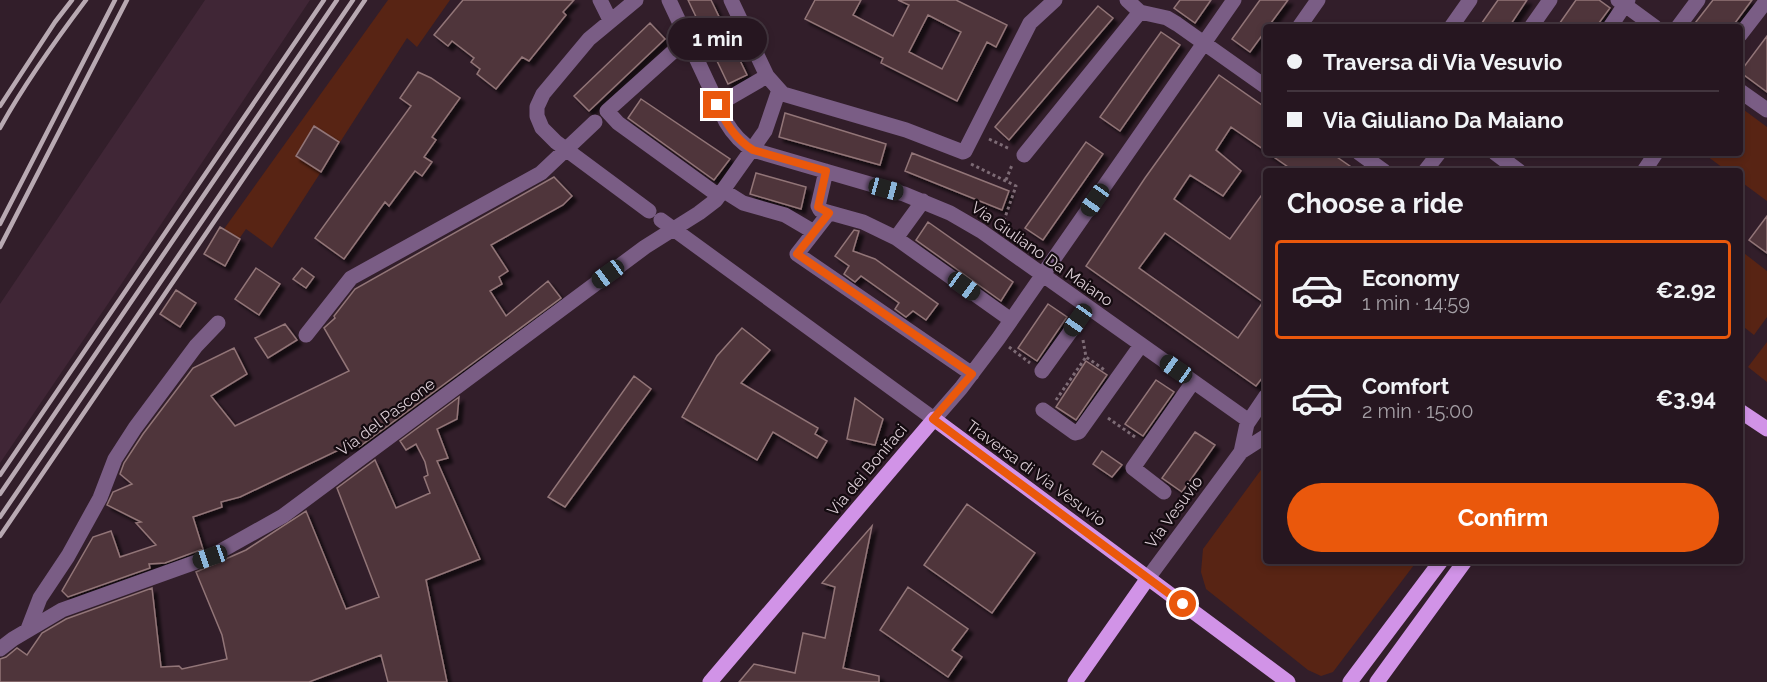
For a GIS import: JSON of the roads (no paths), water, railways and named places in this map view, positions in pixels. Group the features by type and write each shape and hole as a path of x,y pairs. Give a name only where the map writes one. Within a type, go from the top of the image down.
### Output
{"main road":[{"path":"1743,412 1767,429"},
{"name":"Traversa di Via Vesuvio","path":"933,419 1288,682"},
{"name":"Via dei Bonifaci","path":"710,682 933,419"},
{"path":"1350,682 1439,564"},
{"path":"1377,682 1463,564"},
{"name":"Via Vesuvio","path":"1075,682 1148,578"}],"street":[{"path":"600,0 610,20"},
{"path":"636,0 589,39 547,88 537,107 538,123 564,149 661,220"},
{"name":"Via Giuliano Da Maiano","path":"669,0 717,105 732,132 753,150 923,201 950,213 993,240 1249,421"},
{"path":"731,0 767,76 788,97 906,130 964,152 1030,23 1054,0"},
{"path":"1127,0 1140,12 1167,18 1263,81"},
{"name":"Via dei Bonifaci","path":"933,419 972,374 998,339 1234,0"},
{"path":"1301,24 1318,0"},
{"path":"1453,24 1470,0"},
{"path":"1533,24 1550,0"},
{"path":"1680,24 1698,0"},
{"path":"1743,31 1767,0"},
{"path":"1612,24 1624,2 1651,24"},
{"path":"1024,155 1140,12"},
{"path":"686,40 607,111 618,123 722,194 752,207 785,216 814,232"},
{"path":"717,105 767,76"},
{"name":"Via del Pascone","path":"0,649 28,629 62,610 210,557 282,516 645,247 661,220 708,207 722,194 766,129 779,90"},
{"path":"1743,93 1767,110"},
{"path":"306,335 351,279 541,173 595,122"},
{"path":"1364,156 1380,168"},
{"path":"1427,168 1437,156"},
{"path":"1499,156 1516,168"},
{"path":"826,171 818,207 829,213 863,222 896,238 1011,320"},
{"path":"896,238 923,201"},
{"path":"829,213 797,254 972,374"},
{"name":"Traversa di Via Vesuvio","path":"661,220 933,419"},
{"path":"1042,371 1088,307"},
{"path":"28,629 40,598 68,556 100,498 116,459 135,428 196,346 218,323"},
{"path":"1045,411 1078,433 1141,345"},
{"path":"1164,492 1133,469 1193,382"},
{"name":"Via Vesuvio","path":"1148,578 1240,452 1249,421 1263,400"},
{"name":"Via Vesuvio","path":"1240,452 1263,438"}],"railway":[{"path":"0,106 72,0"},
{"path":"0,128 41,62 86,0"},
{"path":"0,224 115,0"},
{"path":"0,247 127,0"},
{"path":"0,475 324,0"},
{"path":"0,494 337,0"},
{"path":"0,517 353,0"},
{"path":"0,536 365,0"}]}
